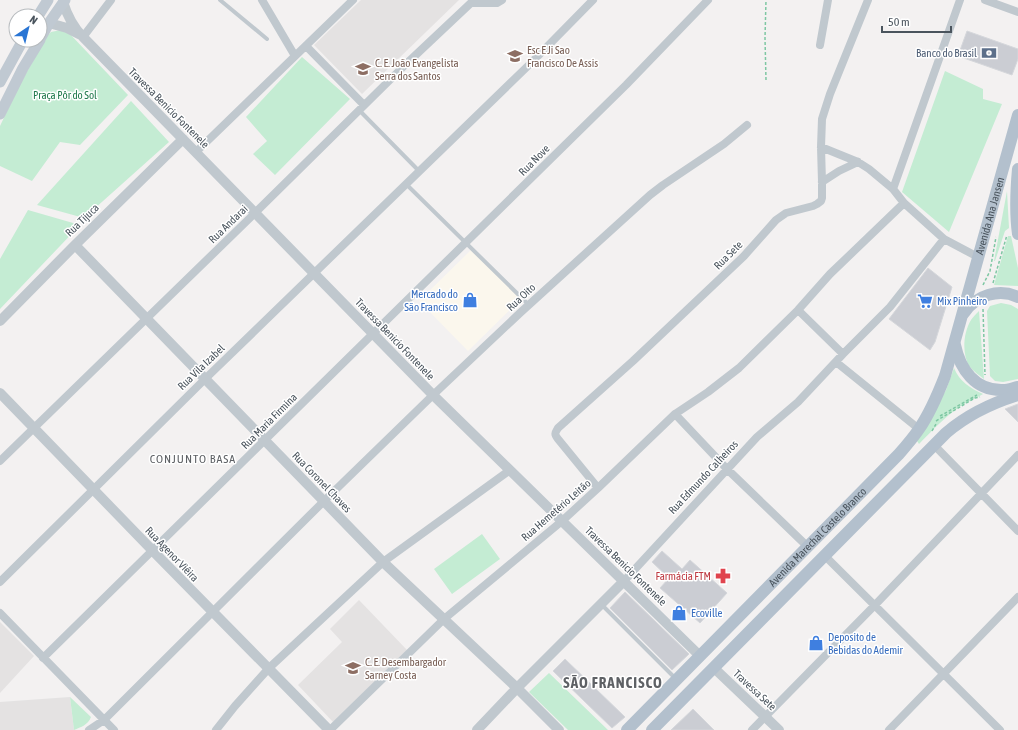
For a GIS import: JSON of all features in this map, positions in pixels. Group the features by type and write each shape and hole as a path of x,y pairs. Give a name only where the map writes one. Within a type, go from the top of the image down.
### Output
{"main road":[{"path":"49,24 64,1"},
{"path":"0,82 19,48"},
{"path":"0,114 23,68 35,48"},
{"name":"Avenida Ana Jansen","path":"963,316 1018,115"},
{"name":"Avenida Ana Jansen","path":"1018,169 1016,194 1018,234"},
{"path":"963,316 966,310 975,302 990,294 1005,293 1018,297"},
{"name":"Avenida Marechal Castelo Branco","path":"627,730 899,454 919,429 938,395 963,316"},
{"path":"955,344 962,366 969,376 978,383 993,390 1018,387"},
{"name":"Avenida Marechal Castelo Branco","path":"652,730 951,429 968,417 990,405 1018,395"}],"street":[{"path":"81,35 111,0"},
{"path":"262,0 295,56"},
{"path":"196,152 353,0"},
{"path":"472,1 497,3 502,0"},
{"name":"Rua Vila Izabel","path":"0,582 205,379 532,62 593,0"},
{"name":"Rua Nove","path":"374,334 626,85 708,0"},
{"path":"820,45 828,0"},
{"name":"Rua Sete","path":"598,488 555,435 555,432 744,256 776,220 786,213 813,206 821,201 822,119 830,94 868,0"},
{"path":"893,189 960,0"},
{"path":"985,0 1018,12"},
{"name":"Travessa Benicio Fontenele","path":"64,1 67,14 81,35 433,396 700,656"},
{"name":"Rua Andarai","path":"0,462 472,1"},
{"name":"Travessa Benicio Fontenele","path":"49,24 67,28 81,35"},
{"path":"306,46 362,108"},
{"name":"Rua Oito","path":"89,730 104,720 324,502 529,305 650,195 724,144 747,125"},
{"name":"Rua Tijuca","path":"0,320 74,244 183,139"},
{"path":"821,147 858,162 869,169 893,189 904,203 944,239 978,257"},
{"path":"822,182 839,171 858,162"},
{"name":"Rua Hemetério Leitão","path":"329,730 444,619 562,521 675,414 708,392 739,368 798,310 830,274 904,203"},
{"name":"Rua Edmundo Calheiros","path":"477,730 624,581 757,437 798,402 890,307 944,239"},
{"name":"Rua Coronel Chaves","path":"74,244 383,562 517,688 559,730"},
{"path":"798,310 843,354"},
{"name":"Rua Maria Firmina","path":"44,658 374,334"},
{"path":"836,362 919,429"},
{"name":"Rua Agenor Viêira","path":"0,393 329,730"},
{"path":"675,414 727,469 808,547"},
{"path":"934,445 1018,531"},
{"path":"752,730 875,605 1018,455"},
{"path":"216,730 269,668 383,562 510,470"},
{"path":"825,556 1000,730"},
{"path":"889,730 1018,597"},
{"path":"0,613 114,730"},
{"name":"Travessa Sete","path":"714,668 779,730"}],"lane":[{"path":"220,0 267,39"},
{"path":"362,108 419,171"},
{"path":"406,184 529,305"},
{"path":"601,604 676,680"}],"path":[{"path":"766,0 766,80"},
{"path":"993,285 994,276 1009,230 1018,230"},
{"path":"926,418 933,423 975,398 981,397"}],"shaded area":[{"name":"C. E. João Evangelista Serra dos Santos","path":"361,0 459,0 362,94 314,45"},
{"name":"Mercado do São Francisco","path":"472,249 521,299 468,351 419,301"},
{"name":"C. E. Desembargador Sarney Costa","path":"359,600 407,650 333,722 298,685 342,642 330,629"},
{"path":"0,622 34,656 0,693"},
{"path":"70,697 74,730 0,730 0,702"}],"green space":[{"name":"Praça Pôr do Sol","path":"61,30 68,32 128,95 80,145 60,142 32,181 0,166 0,126 20,84 40,48 48,48 48,35 51,32"},
{"path":"302,57 350,99 275,175 253,154 267,141 246,117"},
{"path":"945,71 983,89 983,99 1002,104 949,232 902,192"},
{"path":"131,101 169,142 84,218 37,205"},
{"path":"1007,191 1009,228 1005,231 994,261"},
{"path":"28,210 80,225 0,309 0,259"},
{"path":"1008,236 1011,236 1018,268 1018,286 994,285"},
{"path":"1001,303 1011,305 1018,309 1018,379 1003,382 995,381 990,376 987,311 990,306"},
{"path":"979,311 984,379 969,366 964,350 968,325"},
{"path":"954,368 959,377 966,384 983,394 953,412 919,444 917,441 946,390"},
{"path":"482,534 500,559 452,594 434,569"},
{"path":"549,673 608,730 568,730 529,692"},
{"path":"70,697 91,717 86,724 74,730"}],"building":[{"name":"Banco do Brasil","path":"967,31 1018,49 1018,59 1012,75 958,56"},
{"name":"Mix Pinheiro","path":"928,268 952,287 935,342 930,350 889,319"},
{"path":"1018,404 1018,422 1005,409"},
{"path":"662,551 682,569 690,560 727,593 700,623 660,588 669,578 652,562"},
{"path":"625,592 689,654 672,670 610,608"},
{"path":"565,659 625,717 612,728 553,671"},
{"path":"693,709 714,730 671,730"}],"place":[{"name":"Banco do Brasil","path":"989,53"},
{"name":"Esc E Ji Sao Francisco De Assis","path":"515,56"},
{"name":"C. E. João Evangelista Serra dos Santos","path":"363,69"},
{"name":"Mercado do São Francisco","path":"470,300"},
{"name":"Mix Pinheiro","path":"925,301"},
{"name":"Farmácia FTM","path":"723,576"},
{"name":"Ecoville","path":"679,613"},
{"name":"Deposito de Bebidas do Ademir","path":"816,643"},
{"name":"C. E. Desembargador Sarney Costa","path":"353,668"}],"district":[{"name":"CONJUNTO BASA","path":"193,459"},
{"name":"SÃO FRANCISCO","path":"613,683"}]}
